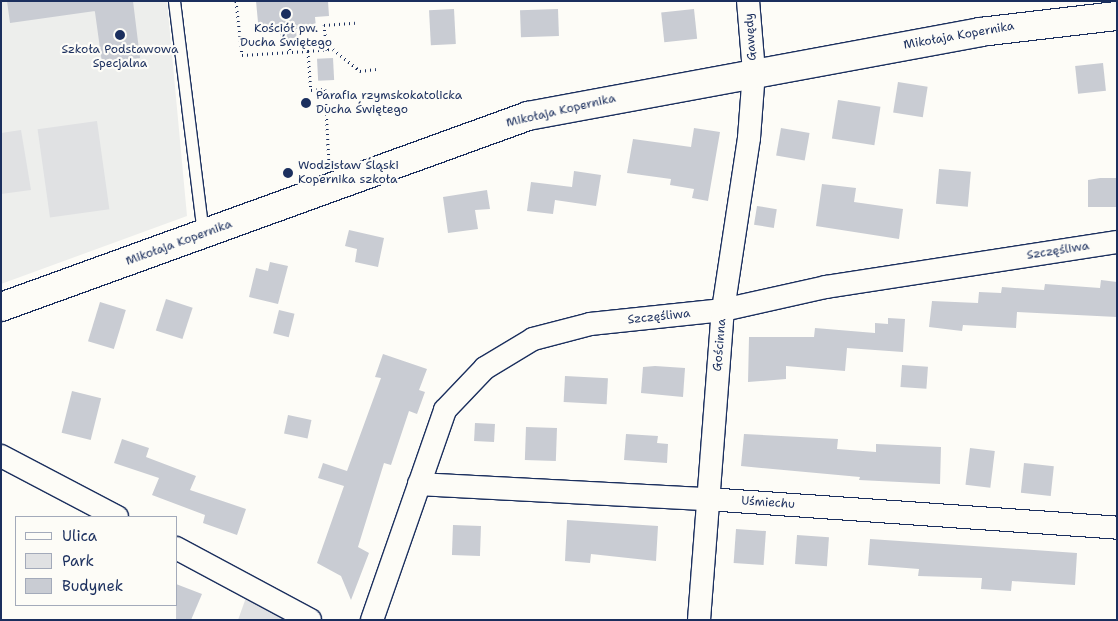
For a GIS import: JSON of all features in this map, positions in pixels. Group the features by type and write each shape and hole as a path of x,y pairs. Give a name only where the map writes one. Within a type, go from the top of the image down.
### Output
{"street":[{"name":"Gawędy","path":"748,1 754,72"},
{"name":"Mikołaja Kopernika","path":"1,306 528,116 754,72 980,32 1117,16"},
{"name":"Gościnna","path":"699,620 723,310 749,138 754,72"},
{"name":"Szczęśliwa","path":"372,620 445,410 485,368 533,339 590,324 723,310 826,287 1117,242"},
{"path":"1,456 115,516"},
{"name":"Uśmiechu","path":"419,484 707,499 1117,528"},
{"path":"178,549 310,620"}],"lane":[{"path":"174,1 203,234"}],"path":[{"path":"236,1 242,55 333,49 360,71 376,69"},
{"path":"327,50 324,25 355,23"},
{"path":"289,44 290,52"},
{"path":"308,51 311,90 324,89 330,168"}],"shaded area":[{"path":"1,1 167,1 187,216 1,284"}],"green space":[{"path":"97,121 109,209 50,217 38,129"},
{"path":"21,130 31,190 1,194 1,133"},
{"path":"248,592 290,620 238,620"}],"building":[{"path":"7,1 133,1 140,58 102,63 95,11 10,23"},
{"name":"Kościół pw. Ducha Świętego","path":"256,1 328,1 329,16 315,17 316,27 296,29 297,43 281,45 280,31 259,33"},
{"path":"454,9 456,44 431,45 429,10"},
{"path":"558,9 559,36 521,37 520,10"},
{"path":"694,9 697,39 664,42 661,12"},
{"path":"333,58 334,80 318,81 317,59"},
{"path":"1103,63 1106,91 1078,94 1075,66"},
{"path":"898,82 928,87 923,117 893,113"},
{"path":"838,100 880,107 874,145 832,139"},
{"path":"694,128 720,132 708,201 692,198 694,189 670,185 671,179 627,173 633,139 691,147"},
{"path":"781,128 810,133 805,161 776,156"},
{"path":"939,169 971,172 968,207 936,204"},
{"path":"574,171 601,175 596,206 555,200 553,214 527,211 531,182 572,187"},
{"path":"1117,178 1117,207 1088,207 1088,180"},
{"path":"822,184 856,188 854,202 903,209 899,239 816,226"},
{"path":"487,190 490,209 475,210 478,229 448,233 443,197"},
{"path":"757,206 777,209 774,228 754,225"},
{"path":"349,230 384,238 378,267 355,262 357,249 345,246"},
{"path":"270,262 288,266 278,304 249,297 256,268 268,271"},
{"path":"1101,280 1117,282 1117,317 1017,312 1016,328 963,325 962,331 929,327 932,301 978,303 979,292 1001,293 1002,287 1044,290 1045,284 1100,288"},
{"path":"166,299 193,308 182,339 156,330"},
{"path":"100,302 126,310 114,349 88,341"},
{"path":"279,310 295,314 289,337 273,333"},
{"path":"888,318 905,319 903,352 847,348 845,371 786,366 786,379 748,382 749,337 814,337 815,328 875,333 875,323 888,324"},
{"path":"383,354 427,369 419,390 425,392 417,414 409,411 391,465 384,463 358,547 369,553 351,600 341,576 317,563 344,486 318,478 323,463 347,471 381,378 375,377"},
{"path":"902,365 928,367 926,389 900,387"},
{"path":"643,367 685,368 683,397 641,393"},
{"path":"565,376 608,378 607,404 564,402"},
{"path":"72,391 101,398 91,440 62,433"},
{"path":"288,415 311,420 308,439 284,434"},
{"path":"475,423 495,424 494,442 474,441"},
{"path":"526,427 557,428 556,461 525,460"},
{"path":"626,434 658,436 657,443 668,444 667,463 624,460"},
{"path":"744,434 838,439 837,449 876,452 876,444 941,447 940,484 859,480 860,477 741,466"},
{"path":"122,439 149,448 146,457 196,476 190,490 246,509 237,535 203,523 205,515 152,495 159,478 114,463"},
{"path":"970,448 995,451 990,488 965,485"},
{"path":"1024,463 1054,466 1051,496 1021,493"},
{"path":"567,520 658,526 656,561 591,554 590,563 565,561"},
{"path":"453,525 481,526 480,556 452,555"},
{"path":"736,529 766,531 764,565 734,563"},
{"path":"797,535 829,537 827,566 795,564"},
{"path":"870,539 1077,553 1075,585 1012,581 1011,591 981,589 982,578 918,576 919,569 868,565"},
{"path":"178,585 202,594 191,620 176,620"}],"place":[{"name":"Kościół pw. Ducha Świętego","path":"286,14"},
{"name":"Szkoła Podstawowa Specjalna","path":"120,35"},
{"name":"Parafia rzymskokatolicka Ducha Świętego","path":"306,103"},
{"name":"Wodzisław Śląski Kopernika szkoła","path":"288,173"}]}
